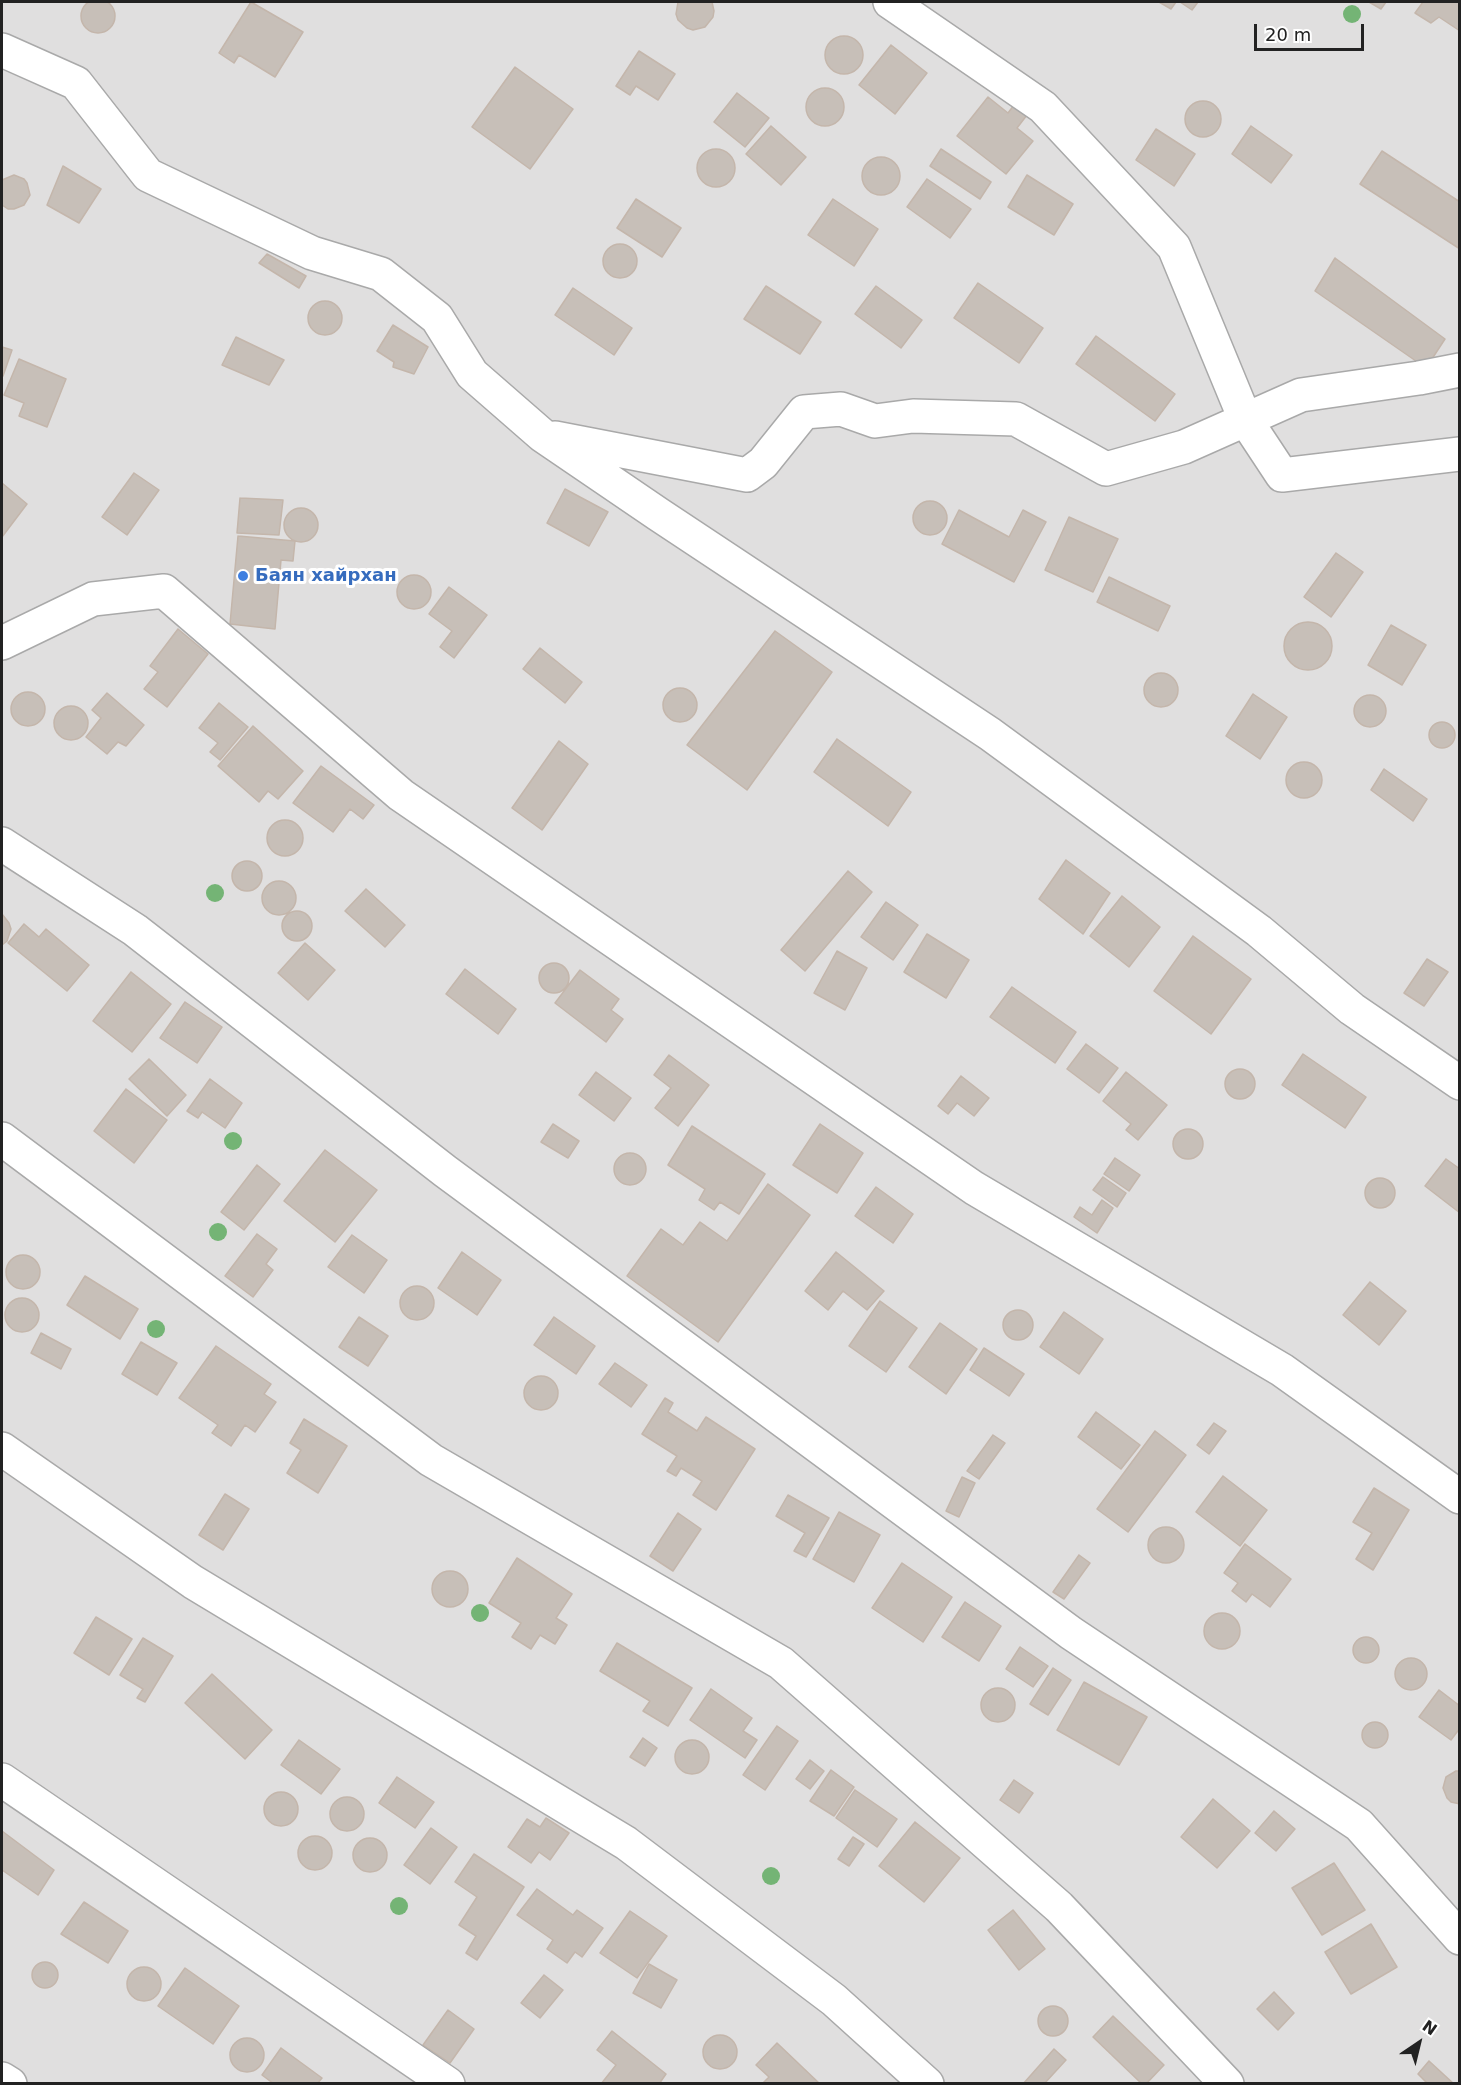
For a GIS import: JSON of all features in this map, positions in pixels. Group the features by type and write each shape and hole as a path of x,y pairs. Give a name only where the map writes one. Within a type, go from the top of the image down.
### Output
{"street":[{"path":"890,2 1043,107 1174,247 1245,419 1282,475 1460,454"},
{"path":"2,50 76,83 148,175 312,253 381,274 437,318 472,374 542,435 990,734 1259,931 1352,1010 1460,1083"},
{"path":"542,435 747,475 763,463 804,412 841,409 875,421 914,416 1016,419 1106,469 1184,447 1301,394 1460,370"},
{"path":"2,642 93,599 164,591 401,795 974,1188 1282,1370 1460,1497"},
{"path":"2,844 135,930 445,1171 1071,1633 1359,1825 1460,1938"},
{"path":"2,1139 430,1460 781,1663 1059,1907 1227,2084"},
{"path":"2,1449 193,1582 626,1843 834,2000 927,2084"},
{"path":"2,1780 448,2084"},
{"path":"2,2079 10,2084"}],"shaded area":[{"path":"2,2 1459,2 1459,2083 2,2083"}],"building":[{"path":"98,-1 110,4 115,16 110,28 98,33 86,28 81,16 86,4"},
{"path":"251,2 303,32 275,77 239,55 234,63 219,53"},
{"path":"678,2 712,2 713,17 705,27 693,30 687,28 678,20 676,14"},
{"path":"1159,2 1176,2 1171,9"},
{"path":"1180,2 1198,2 1192,10"},
{"path":"1369,2 1386,2 1381,9"},
{"path":"1423,2 1460,2 1460,31 1439,17 1431,23 1415,13"},
{"path":"844,36 858,41 863,55 858,69 844,74 830,69 825,55 830,41"},
{"path":"891,45 927,73 895,114 859,85"},
{"path":"639,51 675,74 658,100 636,86 630,95 616,86"},
{"path":"515,67 573,109 530,169 472,127"},
{"path":"825,88 839,93 844,107 839,121 825,126 811,121 806,107 811,93"},
{"path":"737,93 769,118 745,147 714,122"},
{"path":"988,97 1008,113 1014,105 1027,115 1017,128 1033,141 1006,174 957,136"},
{"path":"1203,101 1216,106 1221,119 1216,132 1203,137 1190,132 1185,119 1190,106"},
{"path":"771,126 806,157 781,185 746,154"},
{"path":"1251,126 1292,155 1271,183 1232,154"},
{"path":"1156,129 1195,154 1174,186 1136,160"},
{"path":"716,149 730,154 735,168 730,182 716,187 702,182 697,168 702,154"},
{"path":"941,149 991,182 980,199 930,166"},
{"path":"1382,151 1460,202 1460,249 1360,184"},
{"path":"881,157 895,162 900,176 895,190 881,195 867,190 862,176 867,162"},
{"path":"63,166 101,189 79,223 47,205"},
{"path":"14,175 24,179 30,195 24,205 8,209 2,205 2,180"},
{"path":"1027,175 1073,204 1054,235 1008,207"},
{"path":"927,179 971,209 950,238 907,207"},
{"path":"636,199 681,228 662,257 617,228"},
{"path":"833,199 878,229 854,266 808,235"},
{"path":"620,244 632,249 637,261 632,273 620,278 608,273 603,261 608,249"},
{"path":"267,254 306,276 299,288 259,263"},
{"path":"1335,258 1445,339 1426,368 1315,291"},
{"path":"978,283 1043,328 1019,363 954,318"},
{"path":"766,286 821,322 800,354 744,319"},
{"path":"876,286 922,320 901,348 855,314"},
{"path":"573,288 632,328 614,355 555,315"},
{"path":"325,301 337,306 342,318 337,330 325,335 313,330 308,318 313,306"},
{"path":"393,325 428,347 414,374 393,367 394,362 377,351"},
{"path":"1096,336 1175,394 1155,421 1076,364"},
{"path":"236,337 284,360 269,385 222,365"},
{"path":"2,347 12,350 3,376 2,375"},
{"path":"19,359 66,379 47,427 19,416 24,403 4,395"},
{"path":"134,473 159,490 127,535 102,517"},
{"path":"2,483 27,504 2,537"},
{"path":"565,489 608,512 589,546 547,523"},
{"path":"240,498 283,500 279,535 237,533"},
{"path":"930,501 942,506 947,518 942,530 930,535 918,530 913,518 918,506"},
{"path":"301,508 313,513 318,525 313,537 301,542 289,537 284,525 289,513"},
{"path":"959,510 1009,537 1023,510 1046,522 1014,582 942,544"},
{"path":"1069,517 1118,539 1093,592 1045,570"},
{"path":"238,536 295,541 293,561 281,560 275,629 230,624"},
{"path":"1336,553 1363,572 1331,617 1304,597"},
{"path":"414,575 426,580 431,592 426,604 414,609 402,604 397,592 402,580"},
{"path":"1109,577 1170,606 1158,631 1097,602"},
{"path":"449,587 487,615 454,658 440,647 452,631 429,614"},
{"path":"1308,622 1325,629 1332,646 1325,663 1308,670 1291,663 1284,646 1291,629"},
{"path":"1391,625 1426,645 1402,685 1368,665"},
{"path":"178,629 208,654 167,707 144,689 158,672 150,666"},
{"path":"775,631 832,672 747,790 687,745"},
{"path":"540,648 582,682 565,703 523,669"},
{"path":"1161,673 1173,678 1178,690 1173,702 1161,707 1149,702 1144,690 1149,678"},
{"path":"680,688 692,693 697,705 692,717 680,722 668,717 663,705 668,693"},
{"path":"28,692 40,697 45,709 40,721 28,726 16,721 11,709 16,697"},
{"path":"107,693 144,725 126,746 118,742 107,754 86,737 101,718 92,710"},
{"path":"1253,694 1287,717 1260,759 1226,736"},
{"path":"1370,695 1381,700 1386,711 1381,722 1370,727 1359,722 1354,711 1359,700"},
{"path":"219,703 248,727 220,760 210,752 218,743 199,728"},
{"path":"71,706 83,711 88,723 83,735 71,740 59,735 54,723 59,711"},
{"path":"1442,722 1451,726 1455,735 1451,744 1442,748 1433,744 1429,735 1433,726"},
{"path":"253,726 303,771 278,799 268,791 259,802 218,766"},
{"path":"837,739 911,792 888,826 814,772"},
{"path":"559,741 588,764 542,830 512,808"},
{"path":"1304,762 1317,767 1322,780 1317,793 1304,798 1291,793 1286,780 1291,767"},
{"path":"321,766 374,805 363,819 350,809 333,832 293,803"},
{"path":"1384,769 1427,799 1413,821 1371,790"},
{"path":"285,820 298,825 303,838 298,851 285,856 272,851 267,838 272,825"},
{"path":"1066,860 1110,893 1083,934 1039,899"},
{"path":"247,861 258,865 262,876 258,887 247,891 236,887 232,876 236,865"},
{"path":"848,871 872,892 805,971 781,950"},
{"path":"279,881 291,886 296,898 291,910 279,915 267,910 262,898 267,886"},
{"path":"366,889 405,925 385,947 345,911"},
{"path":"1122,896 1160,927 1129,967 1090,936"},
{"path":"886,902 918,925 893,960 861,937"},
{"path":"297,911 303,912 311,920 311,932 303,940 297,941 291,940 283,932 282,926 283,920 291,912"},
{"path":"2,914 11,929 7,941 2,945"},
{"path":"24,924 39,937 46,929 89,965 67,991 8,943"},
{"path":"927,934 969,960 946,998 904,972"},
{"path":"1193,936 1251,979 1211,1034 1154,991"},
{"path":"305,943 335,970 308,1000 278,973"},
{"path":"837,951 867,968 845,1010 814,993"},
{"path":"1427,959 1448,972 1424,1006 1404,993"},
{"path":"554,963 564,968 569,978 564,988 554,993 544,988 539,978 544,968"},
{"path":"465,969 516,1009 498,1034 446,994"},
{"path":"580,970 619,999 611,1010 623,1019 606,1042 555,1003"},
{"path":"131,972 171,1004 132,1052 93,1021"},
{"path":"1012,987 1076,1032 1055,1063 990,1017"},
{"path":"185,1002 222,1027 197,1063 160,1038"},
{"path":"1086,1044 1118,1068 1099,1093 1067,1069"},
{"path":"1303,1054 1366,1097 1345,1128 1282,1085"},
{"path":"669,1055 709,1085 678,1126 655,1108 671,1088 654,1075"},
{"path":"149,1059 186,1095 167,1116 129,1079"},
{"path":"1240,1069 1251,1073 1255,1084 1251,1095 1240,1099 1229,1095 1225,1084 1229,1073"},
{"path":"596,1072 631,1098 614,1121 579,1095"},
{"path":"1126,1072 1167,1105 1138,1140 1126,1130 1131,1124 1103,1101"},
{"path":"961,1076 989,1098 974,1116 957,1103 948,1114 938,1106"},
{"path":"210,1079 242,1103 225,1128 202,1112 198,1118 187,1111"},
{"path":"126,1089 167,1120 134,1163 94,1131"},
{"path":"553,1124 579,1141 568,1158 541,1142"},
{"path":"820,1124 863,1153 837,1193 793,1165"},
{"path":"692,1126 765,1174 739,1214 720,1202 714,1210 699,1200 705,1189 668,1165"},
{"path":"1188,1129 1199,1133 1203,1144 1199,1155 1188,1159 1177,1155 1173,1144 1177,1133"},
{"path":"325,1150 377,1190 335,1242 284,1201"},
{"path":"630,1153 642,1157 646,1169 642,1181 630,1185 618,1181 614,1169 618,1157"},
{"path":"1115,1158 1140,1175 1129,1191 1104,1174"},
{"path":"1446,1159 1460,1169 1460,1213 1425,1186"},
{"path":"257,1165 280,1184 244,1230 221,1212"},
{"path":"1103,1177 1126,1193 1117,1207 1093,1190"},
{"path":"1380,1178 1391,1182 1395,1193 1391,1204 1380,1208 1369,1204 1365,1193 1369,1182"},
{"path":"768,1184 810,1215 718,1342 627,1276 661,1229 683,1245 700,1222 727,1241"},
{"path":"876,1187 913,1214 893,1243 855,1216"},
{"path":"1102,1200 1113,1208 1097,1233 1074,1217 1080,1207 1092,1215"},
{"path":"257,1234 277,1249 266,1264 273,1270 253,1297 225,1276"},
{"path":"352,1235 387,1260 364,1293 328,1267"},
{"path":"462,1252 501,1280 477,1315 438,1288"},
{"path":"836,1252 884,1291 867,1310 843,1291 828,1310 805,1291"},
{"path":"23,1255 35,1260 40,1272 35,1284 23,1289 11,1284 6,1272 11,1260"},
{"path":"85,1276 138,1309 120,1339 67,1305"},
{"path":"1370,1282 1406,1311 1379,1345 1343,1315"},
{"path":"417,1286 429,1291 434,1303 429,1315 417,1320 405,1315 400,1303 405,1291"},
{"path":"22,1298 34,1303 39,1315 34,1327 22,1332 10,1327 5,1315 10,1303"},
{"path":"880,1301 917,1328 886,1372 849,1346"},
{"path":"1018,1310 1029,1314 1033,1325 1029,1336 1018,1340 1007,1336 1003,1325 1007,1314"},
{"path":"1064,1312 1103,1339 1079,1374 1040,1347"},
{"path":"359,1317 388,1336 368,1366 339,1347"},
{"path":"554,1317 595,1346 576,1374 534,1345"},
{"path":"940,1323 977,1349 946,1394 909,1367"},
{"path":"41,1333 71,1349 61,1369 31,1353"},
{"path":"141,1342 177,1363 157,1395 122,1374"},
{"path":"216,1346 271,1384 264,1394 276,1402 255,1432 245,1425 231,1446 212,1433 218,1425 179,1398"},
{"path":"984,1348 1024,1374 1009,1396 970,1370"},
{"path":"615,1363 647,1385 631,1407 599,1384"},
{"path":"541,1376 553,1381 558,1393 553,1405 541,1410 529,1405 524,1393 529,1381"},
{"path":"665,1398 673,1403 668,1412 697,1431 706,1417 755,1449 716,1510 693,1495 702,1481 681,1468 676,1476 667,1471 677,1456 642,1434"},
{"path":"1096,1412 1140,1445 1121,1469 1078,1437"},
{"path":"304,1419 347,1446 318,1493 287,1473 301,1450 290,1443"},
{"path":"1214,1423 1226,1431 1209,1454 1197,1445"},
{"path":"1155,1431 1186,1455 1128,1532 1097,1509"},
{"path":"993,1435 1005,1443 979,1479 967,1471"},
{"path":"1223,1476 1267,1510 1240,1546 1196,1512"},
{"path":"962,1477 975,1483 959,1517 946,1511"},
{"path":"1374,1488 1409,1510 1373,1570 1356,1559 1372,1533 1353,1522"},
{"path":"225,1494 249,1509 223,1550 199,1535"},
{"path":"788,1495 829,1518 806,1557 794,1551 805,1533 776,1516"},
{"path":"839,1512 880,1535 854,1582 813,1559"},
{"path":"678,1513 701,1529 673,1571 650,1556"},
{"path":"1166,1527 1179,1532 1184,1545 1179,1558 1166,1563 1153,1558 1148,1545 1153,1532"},
{"path":"1245,1544 1291,1579 1270,1607 1252,1594 1246,1602 1232,1591 1238,1583 1224,1573"},
{"path":"1079,1555 1090,1563 1064,1599 1053,1592"},
{"path":"517,1558 572,1594 556,1618 567,1625 555,1644 540,1635 531,1649 512,1637 521,1623 489,1603"},
{"path":"902,1563 952,1597 923,1642 872,1608"},
{"path":"450,1571 462,1577 468,1589 462,1601 450,1607 438,1601 432,1589 438,1577"},
{"path":"965,1602 1001,1626 979,1661 942,1637"},
{"path":"1222,1613 1235,1618 1240,1631 1235,1644 1222,1649 1209,1644 1204,1631 1209,1618"},
{"path":"96,1617 132,1639 109,1675 74,1653"},
{"path":"1366,1637 1375,1641 1379,1650 1375,1659 1366,1663 1357,1659 1353,1650 1357,1641"},
{"path":"143,1638 173,1656 145,1702 137,1698 143,1689 120,1675"},
{"path":"617,1643 692,1688 668,1726 643,1711 650,1701 600,1671"},
{"path":"1020,1647 1048,1666 1033,1687 1006,1669"},
{"path":"1411,1658 1422,1663 1427,1674 1422,1685 1411,1690 1400,1685 1395,1674 1400,1663"},
{"path":"1053,1668 1071,1680 1048,1715 1030,1704"},
{"path":"212,1674 272,1730 245,1759 185,1703"},
{"path":"1084,1682 1147,1717 1119,1765 1057,1730"},
{"path":"998,1688 1010,1693 1015,1705 1010,1717 998,1722 986,1717 981,1705 986,1693"},
{"path":"711,1689 752,1718 743,1731 757,1740 745,1758 690,1720"},
{"path":"1439,1690 1460,1706 1460,1728 1451,1740 1419,1717"},
{"path":"1375,1722 1384,1726 1388,1735 1384,1744 1375,1748 1366,1744 1362,1735 1366,1726"},
{"path":"777,1726 798,1741 765,1790 743,1775"},
{"path":"643,1738 657,1748 645,1766 630,1757"},
{"path":"299,1740 340,1769 321,1794 281,1765"},
{"path":"692,1740 704,1745 709,1757 704,1769 692,1774 680,1769 675,1757 680,1745"},
{"path":"810,1760 824,1771 810,1789 796,1779"},
{"path":"831,1770 854,1787 834,1816 810,1801"},
{"path":"1460,1771 1460,1804 1451,1802 1443,1788 1446,1777"},
{"path":"397,1777 434,1802 415,1828 379,1803"},
{"path":"1014,1780 1033,1793 1019,1813 1000,1800"},
{"path":"855,1790 897,1819 877,1847 836,1818"},
{"path":"281,1792 293,1797 298,1809 293,1821 281,1826 269,1821 264,1809 269,1797"},
{"path":"347,1797 359,1802 364,1814 359,1826 347,1831 335,1826 330,1814 335,1802"},
{"path":"1213,1799 1250,1831 1217,1868 1181,1837"},
{"path":"1274,1811 1295,1829 1276,1851 1255,1833"},
{"path":"546,1818 569,1833 550,1860 539,1852 531,1863 508,1847 527,1819 540,1827"},
{"path":"915,1822 960,1858 924,1902 879,1866"},
{"path":"431,1828 457,1847 430,1884 404,1865"},
{"path":"2,1831 54,1870 38,1895 2,1870"},
{"path":"315,1836 327,1841 332,1853 327,1865 315,1870 303,1865 298,1853 303,1841"},
{"path":"853,1837 864,1844 849,1866 838,1859"},
{"path":"370,1838 382,1843 387,1855 382,1867 370,1872 358,1867 353,1855 358,1843"},
{"path":"474,1854 524,1887 477,1960 466,1953 476,1936 459,1925 477,1897 455,1882"},
{"path":"1334,1863 1365,1910 1322,1935 1292,1888"},
{"path":"537,1889 573,1915 577,1910 603,1928 582,1957 575,1952 567,1963 547,1949 553,1940 517,1915"},
{"path":"84,1902 128,1931 108,1963 61,1934"},
{"path":"1013,1910 1045,1949 1019,1970 988,1930"},
{"path":"630,1911 667,1936 637,1978 600,1953"},
{"path":"1371,1924 1397,1967 1351,1994 1325,1952"},
{"path":"45,1962 54,1966 58,1975 54,1984 45,1988 36,1984 32,1975 36,1966"},
{"path":"649,1964 677,1980 661,2008 633,1993"},
{"path":"144,1967 156,1972 161,1984 156,1996 144,2001 132,1996 127,1984 132,1972"},
{"path":"185,1968 239,2006 213,2044 158,2006"},
{"path":"544,1975 563,1990 540,2018 521,2003"},
{"path":"1274,1992 1294,2013 1278,2030 1257,2009"},
{"path":"1053,2006 1064,2010 1068,2021 1064,2032 1053,2036 1042,2032 1038,2021 1042,2010"},
{"path":"448,2010 474,2029 450,2063 423,2045"},
{"path":"1113,2016 1164,2065 1146,2084 1142,2084 1093,2037"},
{"path":"612,2031 666,2074 659,2084 601,2084 616,2065 597,2050"},
{"path":"720,2035 732,2040 737,2052 732,2064 720,2069 708,2064 703,2052 708,2040"},
{"path":"247,2038 259,2043 264,2055 259,2067 247,2072 235,2067 230,2055 235,2043"},
{"path":"777,2043 820,2084 762,2084 769,2077 756,2065"},
{"path":"281,2048 322,2078 317,2084 274,2084 262,2075"},
{"path":"1054,2049 1066,2060 1044,2084 1023,2084"},
{"path":"1429,2061 1454,2084 1428,2084 1418,2074"}],"place":[{"name":"Баян хайрхан","path":"243,576"}]}
